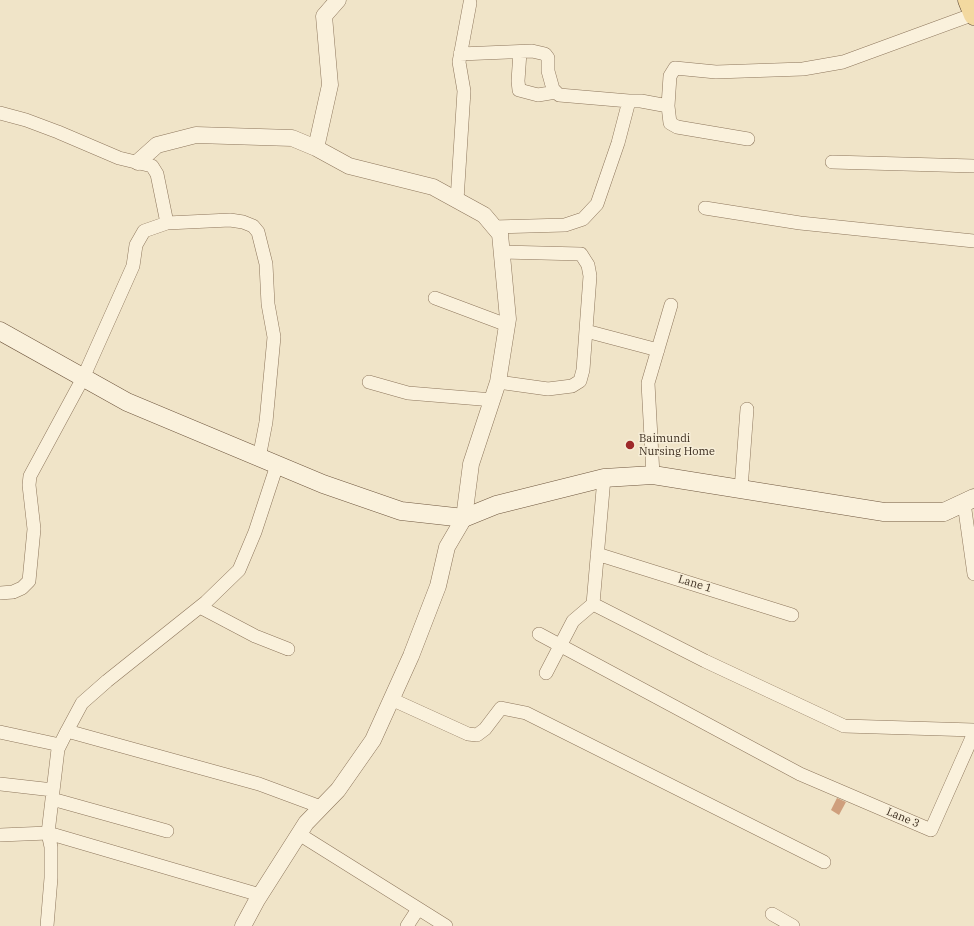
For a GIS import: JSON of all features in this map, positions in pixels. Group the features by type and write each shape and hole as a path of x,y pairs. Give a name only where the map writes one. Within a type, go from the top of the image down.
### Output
{"main road":[{"path":"968,0 974,14"},
{"path":"0,331 126,402 324,484 401,511 464,518 496,505 604,478 652,475 884,512 944,512 969,501"}],"street":[{"path":"316,148 330,84 324,16 338,0"},
{"path":"457,200 464,91 459,62 470,3"},
{"path":"748,140 677,127 670,123 668,106 670,76 675,68 716,72 803,69 836,63 974,14"},
{"path":"460,54 520,52 545,54 548,58 548,71 553,89 560,96 641,101 668,106"},
{"path":"520,52 518,80 520,90 538,95 556,92"},
{"path":"494,227 565,225 583,219 597,204 618,144 629,101"},
{"path":"0,113 52,129 119,158 152,166 157,174 167,223"},
{"path":"138,162 157,145 196,135 292,138 316,148 349,166 433,187 484,215 500,234 507,325 498,382 472,464 464,518 447,547 438,586 411,656 373,740 338,790 306,823 260,895 243,926"},
{"path":"832,162 974,166"},
{"path":"705,208 800,223 974,241"},
{"path":"0,593 13,592 22,588 29,581 34,529 29,485 30,476 83,378 133,266 136,245 144,231 167,223 230,220 243,222 253,226 258,232 266,264 268,304 274,337 266,422 259,458"},
{"path":"498,382 548,389 572,386 580,381 583,370 590,276 588,265 581,254 502,252"},
{"path":"435,298 507,325"},
{"path":"652,475 648,383 671,305"},
{"path":"586,331 658,350"},
{"path":"369,382 408,393 493,400"},
{"path":"740,489 747,409"},
{"path":"46,926 51,878 51,847 48,833 58,749 67,731 82,703 107,681 200,607 239,570 255,532 277,465"},
{"path":"546,673 573,621 593,604 604,478"},
{"path":"969,501 974,574"},
{"name":"Lane 1","path":"597,554 792,615"},
{"path":"593,604 705,661 844,726 974,730"},
{"path":"200,607 255,636 288,649"},
{"path":"539,634 561,645"},
{"name":"Lane 3","path":"561,645 800,774 931,830 974,733"},
{"path":"392,699 468,734 477,735 485,729 501,708 526,713 824,862"},
{"path":"67,731 259,784 321,807"},
{"path":"0,732 60,745"},
{"path":"0,784 53,794 166,831"},
{"path":"0,835 48,833 260,895"},
{"path":"299,834 446,926"},
{"path":"407,926 418,909"},
{"path":"772,914 793,926"}],"building":[{"path":"837,798 846,802 839,815 831,810"}],"place":[{"name":"Baimundi Nursing Home","path":"630,445"}]}
